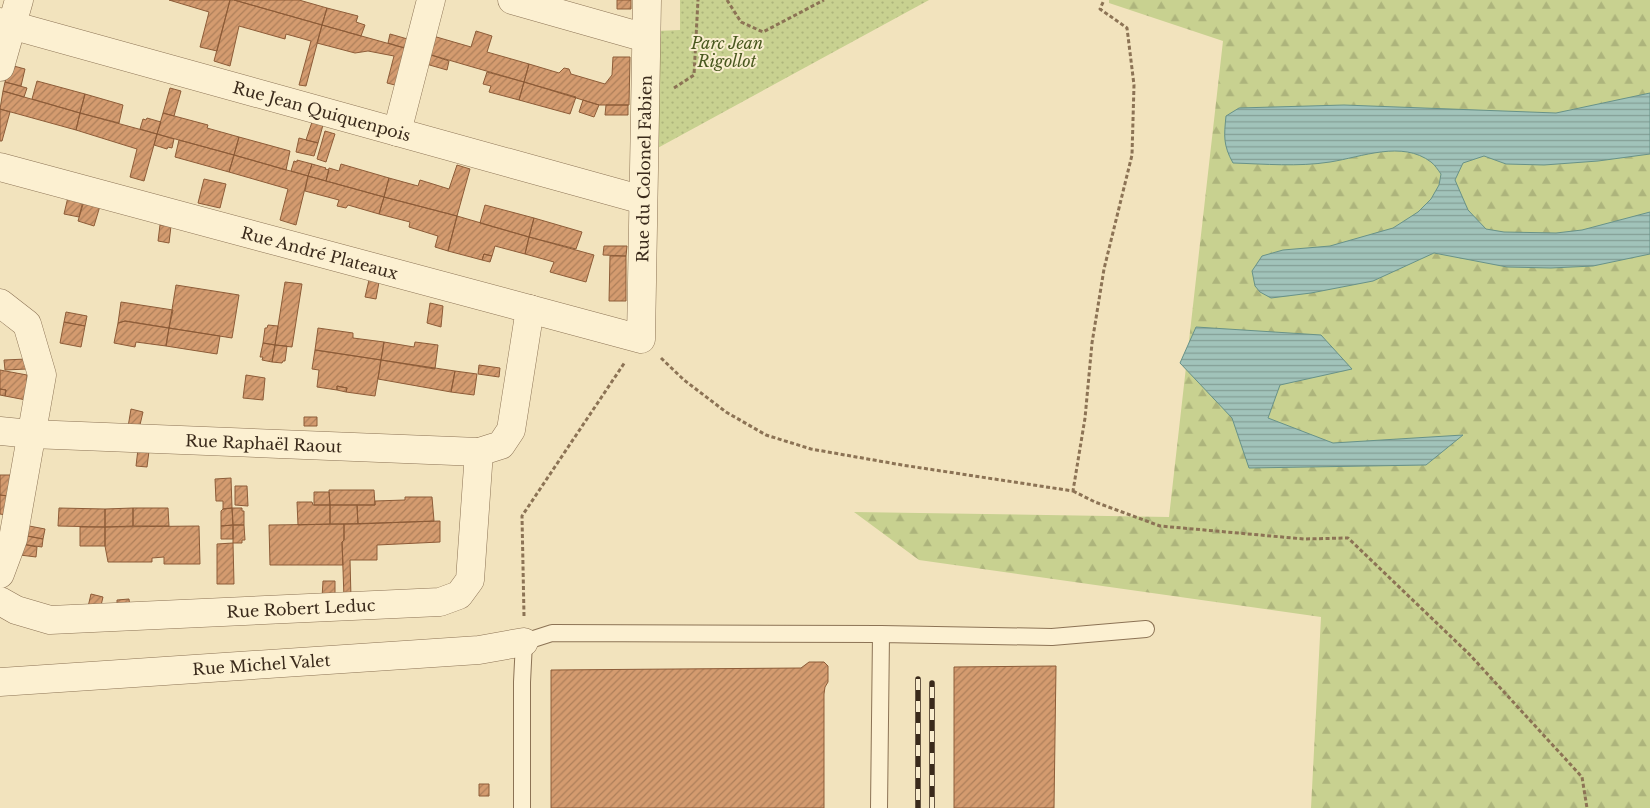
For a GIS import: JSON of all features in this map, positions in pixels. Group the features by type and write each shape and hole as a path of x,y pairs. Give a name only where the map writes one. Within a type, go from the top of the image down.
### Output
{"street":[{"path":"397,132 431,0"},
{"path":"512,0 646,38"},
{"name":"Rue du Colonel Fabien","path":"641,338 647,0"},
{"path":"0,67 10,16"},
{"name":"Rue Jean Quiquenpois","path":"10,16 397,132 643,200"},
{"name":"Rue André Plateaux","path":"0,167 641,338"},
{"path":"0,303 27,324 42,375 13,539 0,574"},
{"name":"Rue Raphaël Raout","path":"0,431 31,434 479,452 501,445 511,430 530,309"},
{"name":"Rue Robert Leduc","path":"0,600 16,610 50,620 440,602 459,595 470,580 479,452"},
{"name":"Rue Michel Valet","path":"0,682 479,650 524,642"}],"lane":[{"path":"522,808 522,682 524,642 552,633 881,634 1052,637 1146,629"},
{"path":"879,808 881,634"}],"path":[{"path":"645,107 694,74 698,0"},
{"path":"727,0 741,22 763,32 824,0"},
{"path":"1073,491 1085,418 1092,343 1104,270 1132,156 1134,86 1126,28 1100,8 1104,0"},
{"path":"524,642 522,516 641,338 684,380 726,412 766,435 811,449 1073,491 1094,502 1160,526 1304,539 1348,538 1470,655 1582,777 1587,808"}],"green space":[{"name":"Parc Jean Rigollot","path":"680,0 929,0 654,150 656,31 680,30"},
{"path":"1109,0 1650,0 1650,808 1311,808 1321,617 919,560 854,512 1169,517 1223,41 1109,3"}],"water":[{"path":"1650,93 1650,154 1598,161 1544,165 1506,164 1484,156 1463,163 1455,180 1468,210 1486,229 1504,232 1556,233 1582,230 1650,212 1650,254 1593,266 1551,268 1507,267 1434,253 1373,281 1311,293 1271,298 1260,292 1255,286 1252,271 1262,256 1283,250 1330,246 1393,228 1418,212 1431,199 1439,185 1441,174 1432,163 1420,155 1395,151 1368,154 1318,164 1233,163 1227,151 1225,140 1226,116 1239,108 1344,105 1556,113"},
{"path":"1196,327 1321,335 1352,369 1280,385 1268,418 1333,443 1463,435 1426,465 1249,468 1232,418 1180,363"}],"building":[{"path":"169,0 230,0 217,51 200,47 209,12"},
{"path":"230,0 322,25 306,86 299,85 311,41 286,34 285,39 239,26 230,66 214,61"},
{"path":"234,0 299,0 327,8 322,25"},
{"path":"617,0 631,0 631,9 617,9"},
{"path":"327,8 358,16 356,22 365,25 361,36 322,25"},
{"path":"322,25 408,49 399,86 387,83 394,56 368,51 355,53 317,43"},
{"path":"476,31 492,36 487,52 529,64 524,82 428,54 433,36 471,47"},
{"path":"390,34 411,40 408,49 388,43"},
{"path":"428,54 449,61 447,70 426,64"},
{"path":"613,57 630,57 629,105 599,105 524,82 529,64 559,73 564,68 569,69 571,74 605,84 612,75"},
{"path":"10,65 25,69 21,86 5,82"},
{"path":"487,72 524,82 519,100 489,92 491,86 483,84"},
{"path":"37,81 85,94 80,113 32,99"},
{"path":"5,82 27,88 24,97 3,91"},
{"path":"524,82 576,97 570,114 519,100"},
{"path":"170,88 181,91 174,116 163,113"},
{"path":"3,91 80,113 76,130 0,109"},
{"path":"85,94 123,105 119,123 80,113"},
{"path":"583,100 599,105 594,117 579,112"},
{"path":"606,105 628,105 628,115 605,115"},
{"path":"0,109 10,112 2,141 0,141"},
{"path":"80,113 157,134 144,181 130,177 137,149 76,130"},
{"path":"163,113 208,125 207,128 239,137 234,155 157,134"},
{"path":"147,118 161,122 157,134 140,129 143,119 146,120"},
{"path":"312,122 323,125 318,143 306,140"},
{"path":"325,131 335,134 326,162 317,159"},
{"path":"157,134 174,139 172,148 168,147 167,149 154,145"},
{"path":"239,137 290,151 286,170 234,155"},
{"path":"299,138 318,143 314,156 296,152"},
{"path":"179,140 234,155 229,172 175,157"},
{"path":"234,155 308,176 296,225 280,220 288,189 229,172"},
{"path":"297,160 312,164 308,176 291,171 294,161 297,162"},
{"path":"312,164 329,170 326,181 308,176"},
{"path":"341,164 389,178 384,197 326,181 329,168 339,171"},
{"path":"457,165 470,169 457,216 384,197 389,178 418,186 420,180 449,189"},
{"path":"308,176 384,197 379,214 348,205 346,208 337,206 339,200 305,191"},
{"path":"204,179 226,184 220,208 198,203"},
{"path":"68,197 83,201 79,217 64,214"},
{"path":"384,197 457,216 448,251 435,247 438,236 409,227 410,222 379,214"},
{"path":"84,201 100,206 94,226 78,221"},
{"path":"485,205 534,218 529,237 480,223"},
{"path":"457,216 529,237 525,254 495,246 492,256 484,254 482,260 448,251"},
{"path":"534,218 582,232 576,249 529,237"},
{"path":"160,225 171,226 169,243 158,241"},
{"path":"529,237 594,255 586,282 550,272 554,262 525,254"},
{"path":"604,246 627,246 626,256 603,255"},
{"path":"484,254 492,256 490,262 482,260"},
{"path":"610,256 626,256 626,301 609,301"},
{"path":"369,280 379,282 376,299 365,297"},
{"path":"285,282 302,284 292,347 275,345"},
{"path":"176,285 239,295 232,338 169,328"},
{"path":"121,302 173,310 169,328 125,321 118,323"},
{"path":"430,303 443,306 441,327 427,323"},
{"path":"66,312 87,316 85,326 64,322"},
{"path":"125,321 169,328 166,346 136,342 135,347 114,343 118,323"},
{"path":"64,322 85,326 81,347 60,343"},
{"path":"268,325 278,326 275,345 263,343 265,328"},
{"path":"169,328 220,336 217,354 166,346"},
{"path":"318,328 353,333 353,338 384,342 381,360 315,350"},
{"path":"384,342 414,347 415,342 438,345 435,369 381,360"},
{"path":"263,343 275,345 272,362 262,360 263,357 260,357"},
{"path":"275,345 287,346 285,361 282,363 272,362"},
{"path":"315,350 381,360 375,396 346,392 347,388 337,386 337,390 317,387 319,370 312,369"},
{"path":"27,359 27,369 5,370 4,360"},
{"path":"381,360 455,371 451,392 378,379"},
{"path":"479,365 500,368 499,377 478,374"},
{"path":"0,370 27,375 26,400 5,396 6,390 0,389"},
{"path":"455,371 477,374 474,395 451,392"},
{"path":"246,375 265,378 263,400 243,398"},
{"path":"337,386 347,388 346,392 337,390"},
{"path":"0,389 6,390 5,396 0,395"},
{"path":"131,409 143,412 139,429 128,427"},
{"path":"304,417 317,417 317,426 304,426"},
{"path":"138,449 149,451 147,467 136,466"},
{"path":"0,475 10,475 8,496 0,495"},
{"path":"231,478 232,508 223,509 223,501 216,501 215,479"},
{"path":"235,486 247,486 248,506 235,505"},
{"path":"329,490 374,490 375,505 330,505"},
{"path":"314,492 329,492 330,505 314,505"},
{"path":"0,495 8,496 6,515 0,514"},
{"path":"405,497 432,497 434,521 358,524 357,505 375,505 375,501 405,500"},
{"path":"297,502 312,502 313,505 330,505 330,524 298,525"},
{"path":"330,505 357,505 358,524 330,524"},
{"path":"59,508 105,509 105,527 58,526"},
{"path":"133,508 133,526 105,527 105,509"},
{"path":"133,508 168,508 169,526 133,526"},
{"path":"232,508 233,525 221,526 221,511"},
{"path":"232,508 242,508 242,511 244,511 244,525 233,525"},
{"path":"440,521 440,542 377,545 377,560 350,560 351,598 344,598 342,542 344,540 344,524"},
{"path":"344,524 344,540 342,542 343,565 270,565 269,525"},
{"path":"24,525 45,529 43,539 22,535"},
{"path":"233,525 233,539 221,539 221,526"},
{"path":"233,525 244,525 245,540 242,540 242,543 233,543"},
{"path":"199,526 200,564 164,564 164,557 152,558 152,562 108,562 105,546 105,527"},
{"path":"80,527 105,527 105,546 80,546"},
{"path":"22,535 43,539 42,547 21,544"},
{"path":"233,543 234,584 217,584 217,544"},
{"path":"22,544 37,547 36,557 20,555"},
{"path":"323,581 335,581 335,599 322,598"},
{"path":"91,594 103,597 99,614 87,611"},
{"path":"129,599 130,608 117,609 117,600"},
{"path":"809,662 824,662 828,666 828,682 824,694 824,808 551,808 551,670 801,668"},
{"path":"1056,666 1054,808 954,808 954,667"},
{"path":"479,784 489,784 489,796 479,796"}],"railway":[{"path":"918,679 918,808"},
{"path":"932,683 932,808"}]}
